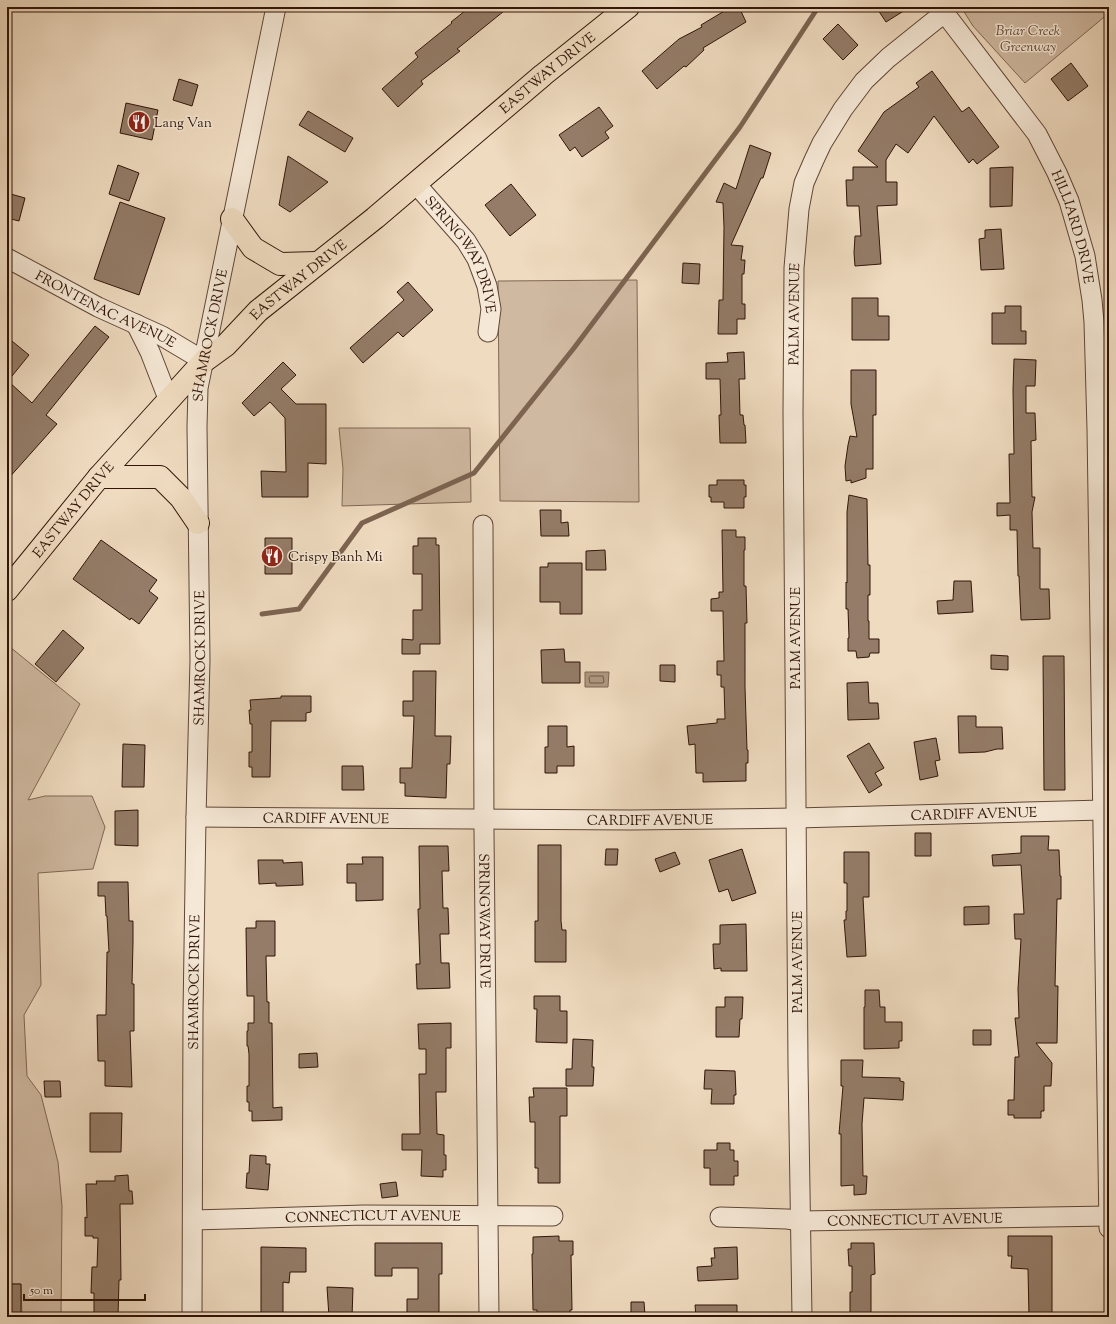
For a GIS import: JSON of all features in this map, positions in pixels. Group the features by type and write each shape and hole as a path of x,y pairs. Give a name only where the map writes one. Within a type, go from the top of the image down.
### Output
{"main road":[{"name":"EASTWAY DRIVE","path":"7,590 98,477 204,361 226,345 258,311 375,218 543,75 628,7"},
{"path":"232,219 253,248 280,264 317,263"},
{"path":"98,477 160,477 181,498 198,523"}],"street":[{"name":"SHAMROCK DRIVE","path":"192,1317 193,1013 200,660 197,416 198,388 276,7"},
{"name":"HILLIARD DRIVE","path":"942,10 1037,134 1068,197 1085,256 1092,300 1096,367 1106,720 1103,810 1108,980 1109,1228"},
{"name":"PALM AVENUE","path":"802,1317 798,1058 793,418 794,268 799,209 804,183 822,143 864,81 942,10"},
{"name":"SPRINGWAY DRIVE","path":"415,183 466,241 477,259 487,286 491,308 488,332"},
{"name":"FRONTENAC AVENUE","path":"7,258 98,307 162,336 204,361"},
{"path":"136,324 150,352 169,401"},
{"name":"SPRINGWAY DRIVE","path":"483,525 488,1317"},
{"name":"CARDIFF AVENUE","path":"196,817 631,820 796,818 1103,810"},
{"name":"CONNECTICUT AVENUE","path":"193,1220 364,1215 553,1216"},
{"name":"CONNECTICUT AVENUE","path":"720,1218 787,1219 801,1221 1109,1216"}],"green space":[{"name":"Briar Creek Greenway","path":"961,7 1109,7 1109,13 1025,83 973,26"},
{"path":"637,280 639,502 500,501 498,281"},
{"path":"339,428 470,428 471,502 342,506 343,469"},
{"path":"10,647 80,704 28,800 45,796 92,796 105,827 93,869 38,873 41,985 24,1015 27,1076 41,1095 58,1162 62,1206 61,1317 22,1317 21,1284 7,1284 7,650"}],"water":[{"path":"585,672 609,672 608,687 585,687"}],"building":[{"path":"470,7 509,7 457,49 460,51 421,81 423,84 398,107 382,89 418,57 415,53"},
{"path":"731,7 739,7 746,22 703,48 704,50 686,67 684,66 657,89 642,71 679,39 702,27 701,25"},
{"path":"876,7 910,7 886,22"},
{"path":"838,24 858,45 843,60 823,39"},
{"path":"1071,63 1088,86 1068,101 1051,79"},
{"path":"932,71 962,112 969,107 999,147 977,164 973,159 969,163 934,116 908,153 896,144 886,160 886,182 897,182 897,205 877,206 881,264 855,266 855,236 861,236 859,206 847,206 846,180 853,180 853,167 878,167 858,151 884,112 919,87 916,83"},
{"path":"179,79 198,85 192,106 173,100"},
{"name":"Lang Van","path":"126,103 158,110 152,140 120,133"},
{"path":"599,107 613,126 605,132 609,138 582,157 575,147 570,151 559,135"},
{"path":"308,111 353,138 345,152 299,125"},
{"path":"750,145 771,153 763,178 761,178 731,245 743,246 741,260 745,260 744,274 742,274 742,304 745,304 745,319 737,319 737,334 718,334 719,300 723,300 724,227 723,203 716,202 724,183 736,189"},
{"path":"288,156 328,182 290,212 279,205"},
{"path":"118,165 139,173 129,201 109,194"},
{"path":"1013,167 1012,206 990,207 990,168"},
{"path":"511,184 536,215 510,236 485,205"},
{"path":"7,193 25,198 19,221 7,218"},
{"path":"120,202 165,218 139,295 94,279"},
{"path":"1001,229 1004,269 981,270 979,239 985,238 985,230"},
{"path":"683,263 700,264 699,284 682,283"},
{"path":"408,282 433,310 403,337 398,332 363,363 350,348 404,300 397,292"},
{"path":"852,298 878,298 878,316 889,316 889,340 852,340"},
{"path":"1005,306 1021,306 1021,331 1026,331 1026,344 992,344 992,313 1005,313"},
{"path":"95,326 109,337 46,415 57,424 7,480 7,337 29,355 8,381 32,403"},
{"path":"744,352 745,379 739,379 740,415 743,415 746,443 720,443 720,379 706,379 706,363 728,362 727,353"},
{"path":"1014,359 1036,360 1035,386 1026,386 1026,413 1035,413 1036,440 1031,441 1032,497 1035,497 1032,512 1033,548 1040,548 1040,589 1049,589 1050,619 1021,620 1017,530 1010,530 1010,515 997,516 997,503 1010,503 1009,454 1014,454"},
{"path":"283,362 296,375 281,389 296,404 326,404 326,464 308,463 308,497 262,497 261,471 286,472 285,418 270,402 254,416 242,403"},
{"path":"851,370 876,370 876,415 873,415 873,469 866,469 866,478 851,483 851,480 846,481 845,466 850,436 857,437 851,404"},
{"path":"717,480 744,480 744,485 746,485 746,497 744,497 744,508 724,508 724,502 711,502 711,497 709,497 709,485 717,485"},
{"path":"849,495 867,499 868,565 870,565 870,595 868,595 869,639 879,639 879,653 870,653 869,657 857,658 856,651 848,651 849,638 848,609 846,609 846,582 847,583 847,512"},
{"path":"540,510 561,510 561,523 568,522 569,536 541,536"},
{"path":"722,530 736,530 736,537 745,537 744,586 746,586 747,623 745,623 745,687 748,763 746,763 746,781 703,782 703,773 696,773 695,744 689,745 687,726 717,723 717,719 725,719 724,687 721,687 721,675 717,675 717,661 724,661 723,611 711,611 711,599 719,598 719,592 723,592"},
{"path":"265,538 292,538 292,574 265,574"},
{"path":"418,538 436,538 436,545 439,545 440,644 420,644 420,654 402,654 402,639 413,640 413,610 422,610 422,574 413,574 413,546 418,546"},
{"path":"101,540 157,580 149,591 158,598 139,624 131,618 130,620 73,579"},
{"path":"605,550 606,570 586,570 586,551"},
{"path":"548,563 582,563 582,614 560,614 560,602 540,602 540,567 548,567"},
{"path":"954,581 971,581 973,612 938,614 937,601 953,600"},
{"path":"63,630 84,648 56,682 35,664"},
{"path":"564,649 565,662 580,662 580,683 542,683 541,650"},
{"path":"991,655 1008,656 1008,670 991,669"},
{"path":"1043,656 1064,656 1065,790 1044,790"},
{"path":"660,665 675,665 675,682 660,681"},
{"path":"413,671 436,671 435,736 451,736 450,764 447,764 446,798 405,796 405,783 400,783 400,768 412,768 414,716 403,716 403,701 413,701"},
{"path":"868,682 869,703 878,703 879,719 848,720 847,683"},
{"path":"281,696 311,696 311,712 306,713 306,721 271,721 270,777 252,777 252,767 249,767 249,752 252,752 252,724 250,724 249,710 251,710 250,700 281,698"},
{"path":"958,716 976,716 976,727 1002,727 1003,749 985,752 959,753"},
{"path":"548,726 567,726 567,747 574,746 574,766 557,766 557,773 545,773 545,747 548,747"},
{"path":"936,738 940,760 935,761 938,776 920,780 914,742"},
{"path":"869,743 884,768 875,773 882,785 869,793 847,756"},
{"path":"123,744 145,745 144,787 122,787"},
{"path":"342,766 363,766 364,790 342,790"},
{"path":"138,810 138,846 115,845 115,811"},
{"path":"915,833 931,833 931,856 915,856"},
{"path":"1021,836 1049,836 1048,850 1059,850 1061,876 1061,899 1057,899 1055,986 1058,986 1057,1043 1036,1043 1052,1063 1051,1086 1044,1086 1044,1111 1041,1111 1041,1118 1014,1118 1014,1115 1008,1115 1008,1100 1014,1100 1015,1057 1019,1057 1015,1018 1019,1018 1018,989 1021,939 1015,939 1014,914 1024,914 1021,865 993,866 992,855 1021,853"},
{"path":"538,845 561,845 561,921 562,930 566,930 566,962 535,962 535,921 538,921"},
{"path":"419,846 448,846 449,871 442,871 443,908 448,908 449,934 440,934 441,963 449,963 450,988 417,989 416,964 420,964 418,909 420,909"},
{"path":"606,849 618,849 617,865 605,865"},
{"path":"742,849 756,893 732,901 728,889 719,892 709,860"},
{"path":"675,852 680,864 660,872 655,859"},
{"path":"844,852 869,852 869,897 863,897 866,956 847,957 844,920 846,920 847,911 847,883 844,883"},
{"path":"362,857 383,857 383,900 356,901 356,883 347,883 347,864 363,864"},
{"path":"258,860 283,860 283,863 302,862 303,885 276,886 276,883 259,884"},
{"path":"98,882 128,882 129,921 133,921 132,984 134,984 134,1031 130,1031 132,1087 105,1086 105,1061 98,1061 97,1015 106,1015 107,952 109,952 105,896 98,896"},
{"path":"989,906 989,924 964,925 964,907"},
{"path":"256,921 275,921 275,956 266,956 267,1002 269,1002 269,1023 272,1023 273,1108 282,1107 282,1120 252,1121 252,1111 249,1111 249,1102 247,1102 247,1086 249,1086 249,1054 247,1046 247,1031 248,1023 254,1023 254,996 247,996 246,928 256,928"},
{"path":"746,924 747,971 721,971 721,968 714,969 713,944 720,944 720,925"},
{"path":"865,990 879,990 880,1007 885,1007 885,1022 902,1022 902,1041 899,1041 899,1048 864,1049"},
{"path":"534,996 560,996 560,1011 567,1011 567,1043 536,1042 537,1009 534,1009"},
{"path":"725,997 743,997 739,1037 716,1037 716,1007 725,1007"},
{"path":"451,1023 451,1048 446,1048 446,1092 436,1092 437,1134 444,1135 446,1170 443,1170 443,1177 421,1176 422,1150 402,1150 402,1134 420,1134 419,1074 426,1074 426,1049 419,1049 418,1024"},
{"path":"973,1030 991,1030 991,1045 973,1045"},
{"path":"573,1039 593,1040 593,1086 566,1086 566,1069 572,1069"},
{"path":"317,1053 318,1067 299,1068 299,1054"},
{"path":"841,1060 863,1060 862,1077 900,1078 900,1081 904,1082 903,1100 864,1098 862,1124 863,1176 867,1176 866,1194 854,1195 854,1185 841,1186 841,1134 839,1134 843,1086 841,1086"},
{"path":"705,1070 735,1071 736,1095 734,1095 734,1104 711,1104 712,1089 704,1089"},
{"path":"44,1081 60,1081 61,1097 45,1097"},
{"path":"533,1088 567,1088 567,1116 560,1116 560,1183 538,1183 538,1168 535,1168 535,1122 530,1122 529,1097 534,1097"},
{"path":"90,1113 122,1113 121,1152 90,1152"},
{"path":"717,1143 730,1143 730,1150 734,1150 734,1161 738,1161 738,1176 734,1176 734,1185 710,1185 710,1168 704,1168 704,1150 717,1150"},
{"path":"250,1155 266,1156 266,1164 270,1164 268,1190 246,1188"},
{"path":"128,1175 129,1191 132,1191 133,1204 120,1204 121,1280 119,1280 118,1317 94,1317 94,1293 91,1293 92,1267 97,1267 98,1238 93,1238 93,1236 85,1236 85,1217 87,1218 86,1184 97,1184 96,1181 115,1181 115,1176"},
{"path":"396,1182 398,1196 382,1198 380,1184"},
{"path":"559,1236 559,1241 573,1241 573,1255 571,1255 572,1310 570,1310 570,1317 537,1317 537,1310 533,1310 533,1237"},
{"path":"1008,1236 1052,1236 1052,1317 1029,1317 1028,1269 1011,1268 1012,1256 1008,1256"},
{"path":"375,1243 442,1243 442,1274 439,1274 439,1317 407,1317 407,1299 418,1299 418,1268 392,1268 392,1276 375,1276"},
{"path":"851,1243 874,1243 875,1274 871,1275 871,1317 850,1317 852,1266 849,1266 848,1249 851,1249"},
{"path":"261,1247 306,1248 306,1272 290,1272 289,1283 283,1282 283,1317 261,1317"},
{"path":"737,1247 738,1279 698,1281 697,1267 712,1266 711,1258 715,1258 714,1248"},
{"path":"7,1284 21,1284 21,1317 7,1317"},
{"path":"327,1287 353,1288 352,1317 329,1317"},
{"path":"631,1302 644,1302 645,1316 631,1316"},
{"path":"695,1305 737,1305 737,1317 696,1317"}],"waterway":[{"path":"262,614 299,609 362,523 474,473 574,348 740,127 817,9 820,7"}],"place":[{"name":"Lang Van","path":"139,122"},
{"name":"Crispy Banh Mi","path":"272,556"}]}
